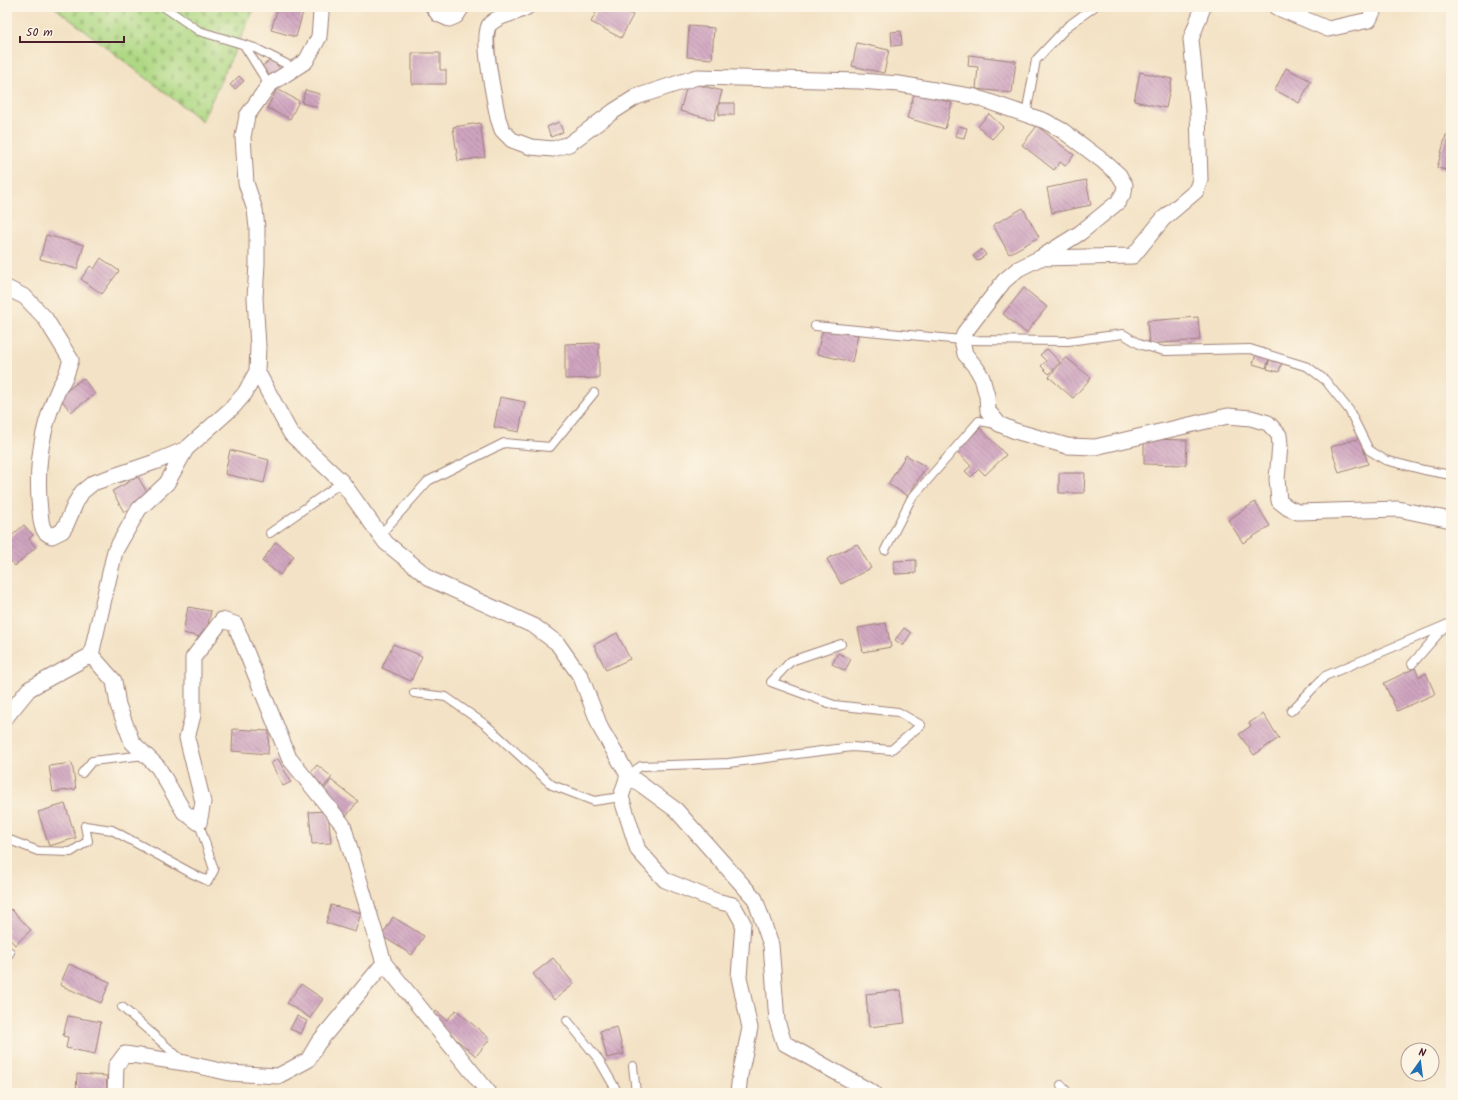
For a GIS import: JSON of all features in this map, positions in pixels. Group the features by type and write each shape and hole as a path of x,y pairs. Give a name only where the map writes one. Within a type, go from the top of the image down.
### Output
{"street":[{"path":"7,716 29,689 91,655 115,551 139,509 167,483 186,449 245,394 257,371 258,346 255,298 257,228 255,210 246,182 243,137 247,116 269,85 306,61 319,37 320,7"},
{"path":"433,7 438,14 449,19 456,16 462,7"},
{"path":"527,7 497,18 489,25 486,30 486,43 498,118 502,130 512,140 531,148 553,149 569,144 614,111 636,98 697,77 860,81 899,84 975,98 1045,121 1103,160 1119,175 1125,185 1124,192 1118,202 1080,233 1040,258 1018,269 1004,281 965,332 962,340 965,354 978,369 987,396 988,411 999,424 1015,431 1067,446 1095,447 1228,416 1251,418 1268,423 1279,435 1280,445 1277,478 1279,501 1288,508 1298,512 1398,509 1451,520"},
{"path":"1040,258 1133,256 1163,219 1196,190 1200,180 1198,112 1191,39 1203,7"},
{"path":"1276,7 1328,29 1369,20 1376,7"},
{"path":"7,288 25,296 45,318 71,360 66,376 59,387 44,429 40,446 37,489 43,529 47,535 52,536 62,531 82,492 93,483 154,462 186,449"},
{"path":"257,371 291,434 342,482 386,543 432,580 534,626 557,643 581,677 601,729 628,775 676,810 755,899 771,945 777,1021 784,1043 873,1093"},
{"path":"91,655 114,681 118,706 132,742 158,767 184,812 199,823 203,802 187,738 193,715 193,658 222,620 235,624 289,758 343,824 384,963 489,1093"},
{"path":"628,775 621,797 638,850 665,880 716,901 733,905 743,923 739,977 750,1028 740,1075 738,1093"},
{"path":"115,1093 116,1066 125,1054 185,1063 230,1073 278,1076 308,1060 318,1042 384,963"}],"lane":[{"path":"164,7 199,31 254,48 294,68"},
{"path":"1026,114 1036,60 1068,26 1094,7"},
{"path":"244,45 269,85"},
{"path":"815,326 962,340 1068,341 1124,334 1140,345 1164,351 1250,349 1308,367 1325,380 1349,410 1369,450 1385,460 1424,470 1451,474"},
{"path":"380,535 428,481 504,443 550,447 594,393"},
{"path":"885,550 911,499 979,421 999,424"},
{"path":"270,533 342,482"},
{"path":"1412,664 1449,622"},
{"path":"1291,711 1326,676 1449,622"},
{"path":"628,775 640,766 728,763 852,747 890,750 921,725 898,712 834,705 772,682 791,661 840,644"},
{"path":"414,693 446,697 486,725 552,785 594,802 621,797"},
{"path":"82,773 92,761 145,755"},
{"path":"7,840 38,850 71,852 88,840 85,826 112,830 208,881 214,870 199,823"},
{"path":"122,1007 185,1063"},
{"path":"567,1020 599,1060 618,1093"},
{"path":"633,1066 636,1093"},
{"path":"1061,1084 1068,1093"}],"green space":[{"path":"54,7 255,7 202,121"}],"building":[{"path":"278,7 286,7 303,12 296,37 271,30"},
{"path":"599,7 619,7 633,15 621,38 591,22"},
{"path":"689,26 714,28 712,59 687,57"},
{"path":"901,31 902,45 892,46 891,32"},
{"path":"857,43 889,50 884,73 852,66"},
{"path":"412,53 440,53 440,70 446,70 446,84 412,84"},
{"path":"969,55 1016,61 1012,93 976,89 978,67 968,66"},
{"path":"272,59 281,70 271,77 262,66"},
{"path":"1286,68 1311,81 1299,103 1275,90"},
{"path":"1140,72 1172,79 1166,108 1134,101"},
{"path":"239,76 244,81 235,89 230,85"},
{"path":"688,82 722,91 714,120 680,111"},
{"path":"277,89 299,101 290,119 267,108"},
{"path":"305,90 320,94 317,107 302,103"},
{"path":"915,91 952,103 945,129 907,118"},
{"path":"719,103 734,103 734,115 719,115"},
{"path":"989,114 1003,127 992,139 978,126"},
{"path":"559,122 563,132 551,137 547,127"},
{"path":"480,123 485,157 458,161 453,127"},
{"path":"959,126 967,128 964,138 955,136"},
{"path":"1037,126 1074,155 1065,166 1060,162 1054,170 1022,145"},
{"path":"1446,135 1451,136 1451,171 1437,168"},
{"path":"1086,180 1091,205 1052,213 1047,188"},
{"path":"1023,208 1039,237 1009,254 993,225"},
{"path":"46,235 84,245 77,269 40,259"},
{"path":"982,249 986,255 977,261 973,256"},
{"path":"101,258 119,271 102,294 81,279 90,266 94,269"},
{"path":"1024,288 1047,307 1026,333 1003,314"},
{"path":"1198,317 1200,340 1149,344 1147,321"},
{"path":"823,328 858,335 852,362 817,354"},
{"path":"599,343 599,378 565,379 565,344"},
{"path":"1047,349 1060,362 1049,374 1041,366 1046,361 1040,355"},
{"path":"1256,354 1269,358 1266,368 1253,364"},
{"path":"1066,357 1091,378 1073,398 1049,377"},
{"path":"1270,358 1282,362 1279,372 1267,369"},
{"path":"83,378 95,394 71,412 59,397"},
{"path":"500,397 525,402 519,432 494,427"},
{"path":"980,428 1006,455 985,475 979,469 971,477 965,471 971,466 957,451"},
{"path":"1360,438 1368,464 1339,473 1331,447"},
{"path":"1144,439 1187,440 1186,465 1144,464"},
{"path":"230,450 269,460 264,483 225,474"},
{"path":"906,455 926,467 908,496 888,484"},
{"path":"1059,473 1085,473 1084,493 1059,493"},
{"path":"138,477 150,497 124,512 112,491"},
{"path":"1255,502 1270,526 1243,543 1228,520"},
{"path":"24,525 33,535 29,539 36,547 15,566 7,557 7,540"},
{"path":"276,542 294,556 280,575 262,561"},
{"path":"857,544 871,568 841,584 827,559"},
{"path":"916,560 916,573 895,574 894,561"},
{"path":"188,607 211,611 205,638 183,633"},
{"path":"886,623 891,647 863,652 858,628"},
{"path":"904,628 911,633 903,646 895,640"},
{"path":"617,633 630,659 606,670 594,645"},
{"path":"393,644 422,656 411,681 382,668"},
{"path":"838,653 851,659 845,671 832,664"},
{"path":"1415,668 1419,677 1426,673 1435,694 1397,711 1384,683"},
{"path":"1263,714 1279,738 1254,755 1239,734 1251,726 1249,723"},
{"path":"233,729 269,731 268,754 232,751"},
{"path":"278,759 291,782 283,786 271,763"},
{"path":"72,763 76,789 53,792 49,766"},
{"path":"317,765 332,777 323,788 309,775"},
{"path":"331,780 358,801 345,818 327,803 331,798 323,791"},
{"path":"65,804 76,838 49,846 38,812"},
{"path":"328,811 331,843 312,844 309,812"},
{"path":"331,905 361,913 355,932 326,923"},
{"path":"11,909 31,930 15,945 7,936 7,913"},
{"path":"393,917 424,936 412,955 382,936"},
{"path":"553,958 574,984 554,1000 533,974"},
{"path":"69,964 110,982 101,1003 60,985"},
{"path":"301,984 323,999 310,1018 287,1003"},
{"path":"901,990 905,1023 869,1027 866,994"},
{"path":"456,1010 490,1039 476,1056 430,1018 436,1011 447,1020"},
{"path":"68,1016 101,1022 95,1054 66,1048 68,1037 63,1036"},
{"path":"297,1016 307,1021 301,1034 290,1029"},
{"path":"617,1027 624,1054 607,1058 600,1031"},
{"path":"77,1074 107,1076 106,1093 76,1093"}]}
